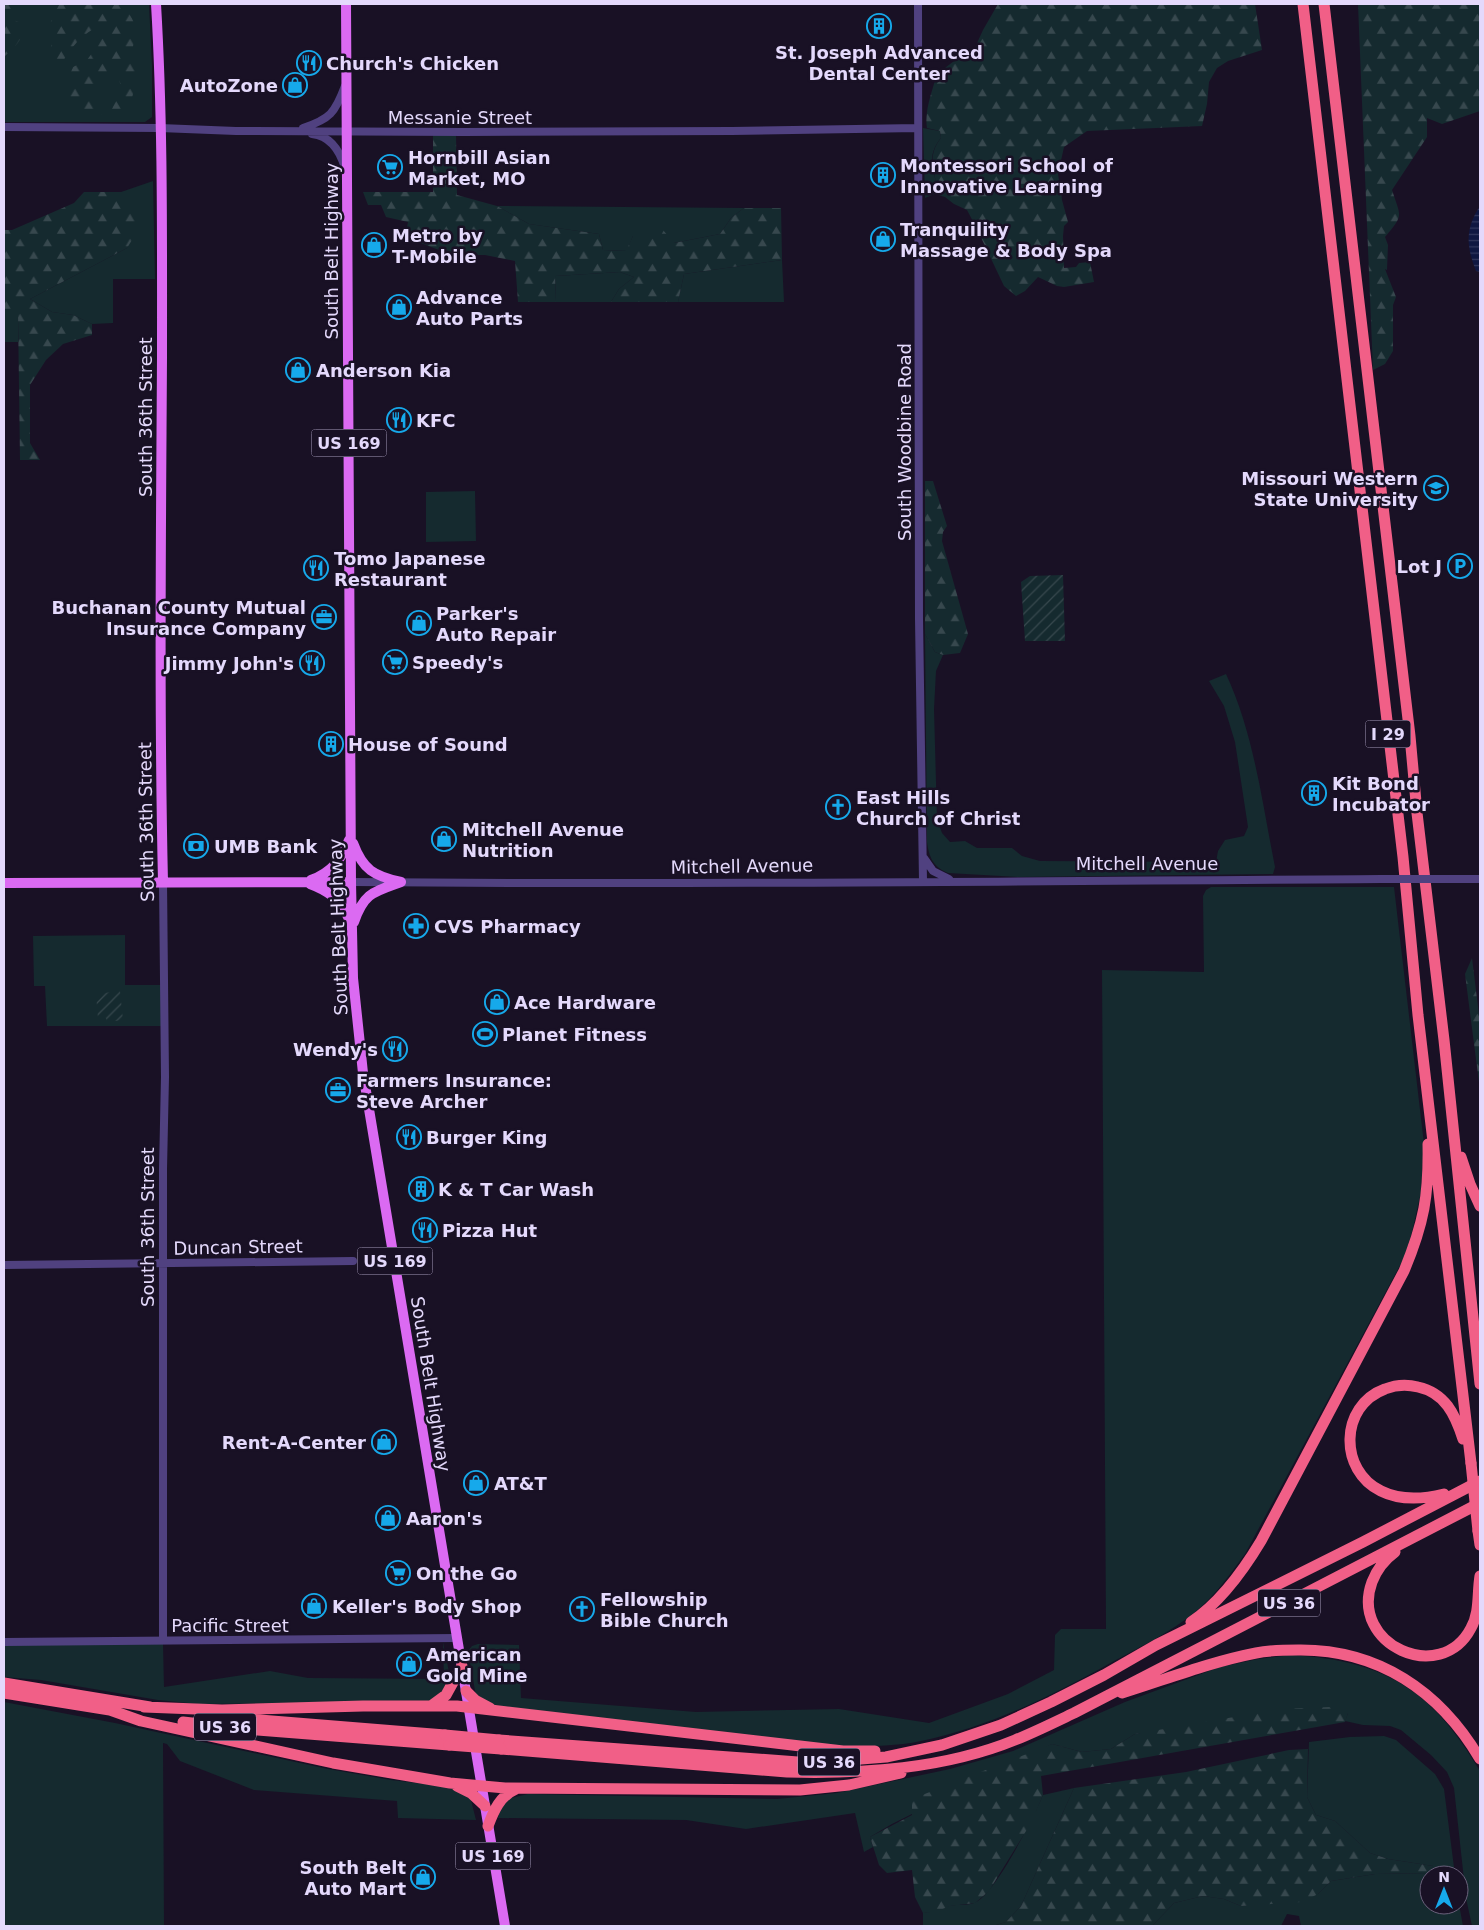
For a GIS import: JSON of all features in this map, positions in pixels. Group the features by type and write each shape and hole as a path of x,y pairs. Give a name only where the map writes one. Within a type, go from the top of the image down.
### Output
{"highway":[{"name":"I 29","path":"1302,4 1403,857 1418,1015 1480,1545"},
{"name":"I 29","path":"1324,4 1410,736 1480,1384"},
{"path":"1446,1062 1452,1088 1463,1166 1480,1206"},
{"path":"1156,1645 1201,1615 1221,1595 1249,1561 1266,1533 1404,1271 1416,1241 1427,1197 1427,1080"},
{"path":"1463,1489 1421,1498 1399,1497 1380,1491 1365,1480 1353,1462 1350,1452 1350,1431 1358,1410 1372,1396 1391,1387 1413,1386 1436,1394 1446,1402 1454,1412 1463,1441 1471,1458"},
{"name":"US 36","path":"500,1745 811,1763 886,1757 942,1744 1001,1725 1051,1702 1156,1645 1363,1542 1480,1481"},
{"name":"US 36","path":"4,1683 144,1707 246,1720 811,1773 863,1772 981,1752 1015,1740 1097,1701 1480,1503"},
{"path":"1407,1540 1398,1550 1382,1562 1369,1592 1368,1602 1374,1626 1392,1646 1419,1656 1431,1656 1444,1652 1464,1639 1475,1620 1480,1576"},
{"path":"1097,1701 1192,1669 1258,1652 1317,1650 1337,1652 1376,1664 1399,1674 1417,1686 1450,1717 1472,1744 1480,1758"},
{"path":"431,1706 446,1695 462,1666"},
{"path":"466,1691 475,1700 494,1710"},
{"name":"US 36","path":"4,1693 197,1724 246,1729 447,1740"},
{"path":"144,1707 222,1710 431,1706 494,1710 843,1751 886,1751 942,1744"},
{"path":"110,1710 141,1720 333,1763 450,1783 481,1786 518,1788 800,1790 877,1780 956,1757"},
{"path":"450,1783 466,1790 485,1806"},
{"path":"488,1826 503,1798 518,1788"}],"main road":[{"name":"South 36th Street","path":"156,4 162,256 161,671 163,882"},
{"name":"South Belt Highway","path":"346,4 351,927 353,978 363,1073 505,1926"},
{"path":"305,882 333,868 339,862 351,837"},
{"path":"351,837 359,856 370,870 385,878 401,882"},
{"path":"305,882 331,893 344,908 351,927"},
{"name":"Mitchell Avenue","path":"4,883 351,882"},
{"path":"351,927 361,904 367,897 377,890 401,882"}],"street":[{"name":"South Woodbine Road","path":"918,4 917,128 920,313 920,619 923,881"},
{"path":"295,131 320,123 333,113 338,105 346,82"},
{"name":"Messanie Street","path":"4,127 295,131 723,131 917,128"},
{"path":"295,131 318,134 334,144 342,159 347,177"},
{"path":"923,856 934,871 953,881"},
{"name":"Mitchell Avenue","path":"351,882 596,884 1480,879"},
{"name":"South 36th Street","path":"163,882 165,1077 162,1169 163,1640"},
{"name":"Duncan Street","path":"4,1265 353,1261"},
{"name":"Pacific Street","path":"4,1642 457,1638"}],"green space":[{"path":"4,4 149,4 152,117 145,122 4,122"},
{"path":"4,4 18,4 13,20 25,24 20,39 4,57"},
{"path":"59,4 121,4 134,22 135,33 131,55 138,64 133,96 125,114 111,113 120,90 117,75 101,82 94,91 93,95 103,105 102,114 87,119 66,96 68,79 73,67 87,60 95,49 99,34 95,28 82,37 68,54 57,74 51,63 51,40 47,30"},
{"path":"998,4 1255,4 1262,50 1228,61 1217,68 1209,82 1202,126 1087,131 1064,147 1058,174 1068,222 1064,226 1063,236 1064,268 1076,267 1079,263 1090,262 1094,282 1064,287 1057,286 1038,277 1025,291 1016,296 1004,286 967,210 945,197 935,194 933,153 941,138 940,131 927,128 926,121 937,73 958,58 973,52"},
{"path":"1358,4 1480,4 1480,111 1442,124 1427,118 1427,137 1392,190 1399,215 1385,237 1388,245 1387,270 1385,269 1396,297 1393,305 1393,351 1385,364 1373,370"},
{"path":"923,128 940,131 941,138 932,159 936,186 935,194 925,198"},
{"path":"433,135 456,135 457,195 497,206 529,224 599,234 603,250 626,251 633,236 663,230 674,243 720,234 731,218 744,208 781,208 782,260 684,274 678,302 611,302 619,289 634,277 620,272 555,276 556,302 518,302 515,261 485,255 452,255 405,237 408,222 386,217 381,205 368,205 363,192 433,192"},
{"path":"153,181 155,279 113,279 113,323 92,324 73,315 52,312 30,299 127,248 137,211 121,211 121,192"},
{"path":"84,192 121,192 121,211 137,211 137,232 127,248 30,299 52,312 73,315 92,324 92,335 63,344 46,360 30,385 30,443 40,460 20,460 18,313 4,313 4,230 12,230 74,203"},
{"path":"497,206 744,208 731,218 720,234 674,243 633,236 627,251 603,250 599,234 529,224"},
{"path":"782,260 784,302 678,302 684,274"},
{"path":"620,272 634,277 619,289 611,302 556,302 555,276"},
{"path":"4,313 18,313 18,342 4,342"},
{"path":"925,481 933,481 947,526 943,532 942,541 968,634 960,653 943,655 935,652 925,634"},
{"path":"475,491 476,541 426,542 426,492"},
{"path":"1063,575 1065,641 1025,641 1021,582 1030,576"},
{"path":"925,634 935,652 943,655 936,671 934,709 937,819 942,833 950,842 965,841 977,848 1012,848 1022,856 1040,861 1216,862 1218,851 1225,840 1244,836 1248,827 1235,742 1224,706 1209,681 1226,674 1244,720 1256,769 1275,867 1273,874 1018,877 948,873 943,871 935,865 927,842"},
{"path":"1211,887 1394,887 1424,1144 1421,1192 1405,1256 1245,1554 1216,1592 1195,1612 1166,1632 1044,1698 972,1727 947,1735 903,1744 849,1747 492,1705 476,1696 468,1651 472,1646 478,1644 519,1645 521,1698 696,1712 839,1709 929,1723 1008,1694 1054,1670 1055,1635 1061,1629 1106,1629 1102,970 1204,972 1203,896 1206,890"},
{"path":"125,935 125,985 161,985 162,1026 47,1026 45,986 34,986 33,936"},
{"path":"1472,958 1480,1023 1480,1090 1465,974"},
{"path":"120,991 123,1020 107,1022 106,1018 98,1019 96,994"},
{"path":"443,1642 450,1677 446,1690 430,1702 198,1704 158,1700 41,1680 4,1677 4,1645 163,1644 164,1687 270,1671 308,1678 444,1679"},
{"path":"1292,1655 1325,1658 1354,1664 1380,1673 1403,1685 1424,1700 1444,1720 1480,1771 1480,1926 1472,1926 1469,1912 1469,1865 1462,1865 1454,1788 1447,1772 1431,1755 1401,1730 1390,1726 1363,1725 1345,1721 1348,1713 1135,1734 1111,1749 1082,1752 1052,1744 892,1824 870,1837 873,1847 864,1852 855,1813 746,1829 686,1820 498,1818 500,1810 507,1799 528,1794 777,1799 837,1793 950,1769 1013,1751 1125,1702 1220,1667 1258,1659"},
{"path":"4,1702 115,1723 328,1769 391,1780 451,1787 470,1796 476,1820 398,1818 397,1801 254,1790 180,1761 167,1744 163,1743 164,1926 4,1926"},
{"path":"1333,1707 1348,1713 1345,1722 1041,1776 1043,1795 1031,1823 989,1891 975,1903 950,1906 935,1912 923,1913 915,1897 912,1870 887,1873 879,1865 870,1837 912,1815 912,1799 1052,1744 1082,1752 1111,1749 1135,1734 1280,1709"},
{"path":"1384,1736 1396,1740 1435,1774 1444,1789 1454,1865 1427,1865 1388,1859 1370,1853 1335,1821 1316,1815 1307,1797 1309,1742 1350,1737"},
{"path":"1308,1749 1307,1797 1316,1815 1335,1821 1370,1853 1388,1859 1427,1865 1419,1865 1419,1873 1375,1874 1331,1881 1318,1894 1302,1902 1241,1906 1224,1899 1203,1896 1174,1903 1152,1926 993,1926 1006,1922 1021,1906 1074,1788 1186,1772 1289,1750"},
{"path":"1074,1788 1021,1906 1006,1922 993,1926 923,1926 923,1913 949,1906 973,1903 984,1895 994,1884 1014,1853 1043,1795"},
{"path":"1419,1873 1419,1915 1461,1915 1463,1926 1301,1926 1299,1916 1287,1914 1281,1926 1152,1926 1174,1903 1203,1896 1224,1899 1241,1906 1318,1894 1331,1881 1375,1874"}],"shaded area":[{"path":"1480,206 1480,272 1476,271 1470,253 1469,237 1472,222"}],"place":[{"name":"St. Joseph Advanced Dental Center","path":"879,26"},
{"name":"Church's Chicken","path":"309,63"},
{"name":"AutoZone","path":"295,85"},
{"name":"Hornbill Asian Market, MO","path":"390,167"},
{"name":"Montessori School of Innovative Learning","path":"883,175"},
{"name":"Tranquility Massage & Body Spa","path":"883,239"},
{"name":"Metro by T-Mobile","path":"374,245"},
{"name":"Advance Auto Parts","path":"399,307"},
{"name":"Anderson Kia","path":"298,370"},
{"name":"KFC","path":"399,420"},
{"name":"Missouri Western State University","path":"1436,488"},
{"name":"Lot J","path":"1460,566"},
{"name":"Tomo Japanese Restaurant","path":"316,568"},
{"name":"Buchanan County Mutual Insurance Company","path":"324,617"},
{"name":"Parker's Auto Repair","path":"419,623"},
{"name":"Speedy's","path":"395,662"},
{"name":"Jimmy John's","path":"312,663"},
{"name":"House of Sound","path":"331,744"},
{"name":"Kit Bond Incubator","path":"1314,793"},
{"name":"East Hills Church of Christ","path":"838,807"},
{"name":"Mitchell Avenue Nutrition","path":"444,839"},
{"name":"UMB Bank","path":"196,846"},
{"name":"CVS Pharmacy","path":"416,926"},
{"name":"Ace Hardware","path":"497,1002"},
{"name":"Planet Fitness","path":"485,1034"},
{"name":"Wendy's","path":"395,1049"},
{"name":"Farmers Insurance: Steve Archer","path":"338,1090"},
{"name":"Burger King","path":"409,1137"},
{"name":"K & T Car Wash","path":"421,1189"},
{"name":"Pizza Hut","path":"425,1230"},
{"name":"Rent-A-Center","path":"384,1442"},
{"name":"AT&T","path":"476,1483"},
{"name":"Aaron's","path":"388,1518"},
{"name":"On the Go","path":"398,1573"},
{"name":"Keller's Body Shop","path":"314,1606"},
{"name":"Fellowship Bible Church","path":"582,1609"},
{"name":"American Gold Mine","path":"409,1664"},
{"name":"South Belt Auto Mart","path":"423,1877"}]}
